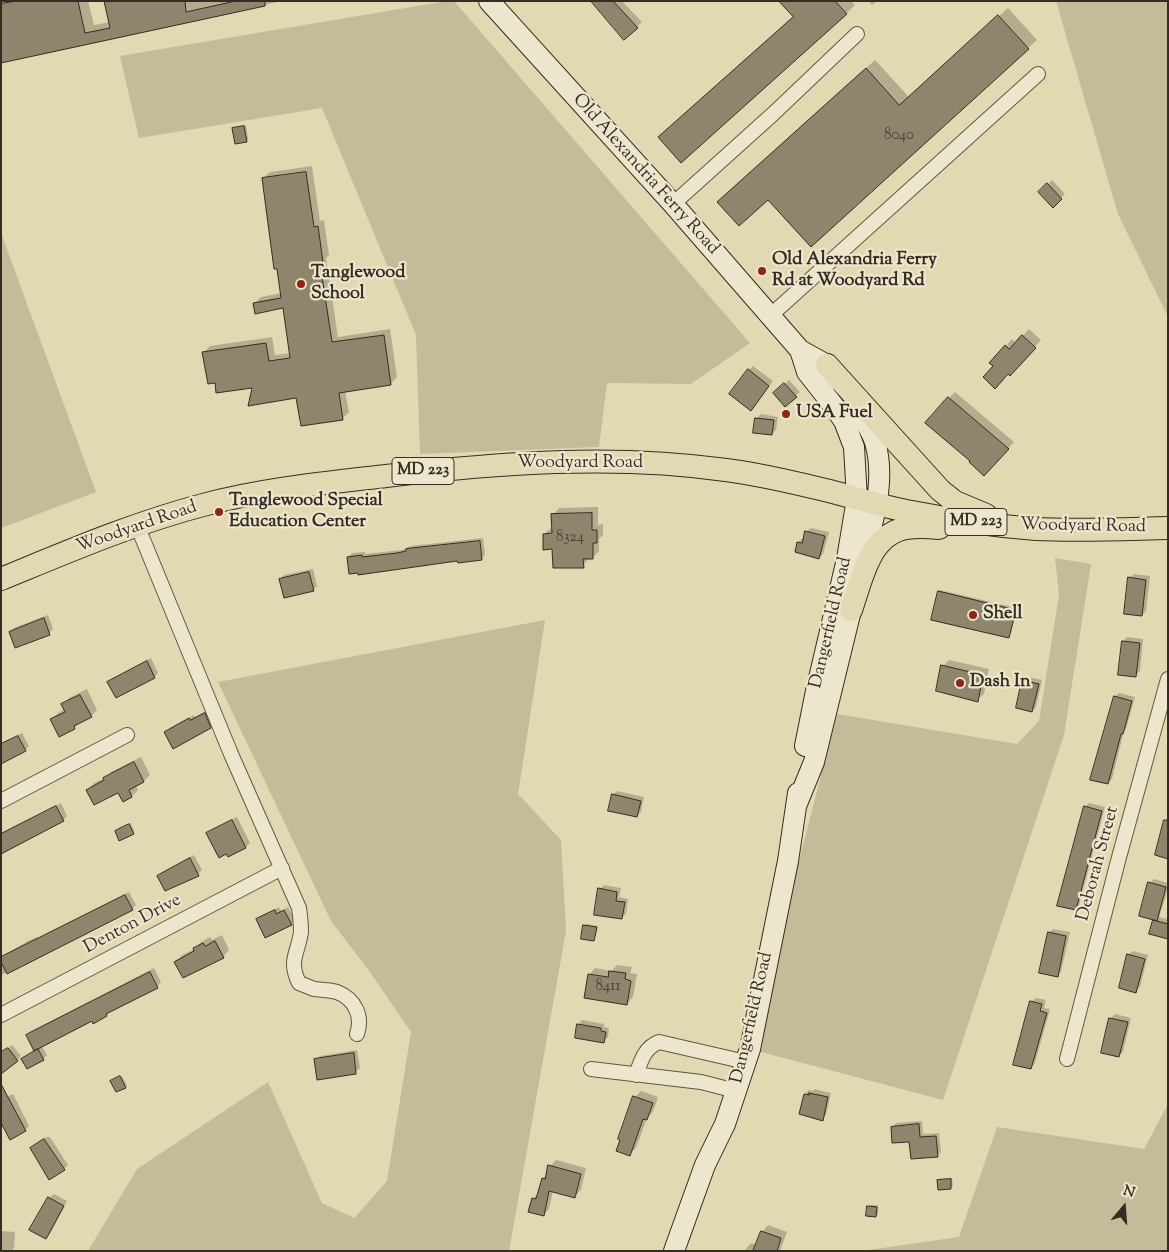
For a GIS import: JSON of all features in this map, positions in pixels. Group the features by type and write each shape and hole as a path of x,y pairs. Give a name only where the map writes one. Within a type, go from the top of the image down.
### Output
{"main road":[{"path":"827,365 940,490 955,502 1018,526"},
{"name":"Woodyard Road","path":"1,579 137,525 203,505 283,489 442,469 550,462 646,463 724,469 773,478 911,512 1035,529 1168,528"},
{"path":"851,610 868,559 875,547 894,532 907,528 923,527 950,529 1018,526"}],"street":[{"name":"Old Alexandria Ferry Road","path":"489,1 673,204 800,350 827,365 875,441 880,477 867,501"},
{"path":"673,204 773,114 857,34"},
{"path":"770,316 1038,74"},
{"name":"Old Alexandria Ferry Road","path":"800,350 807,372 844,422 854,447 867,501"},
{"name":"Dangerfield Road","path":"796,806 814,762 851,610 867,501"},
{"name":"Dangerfield Road","path":"674,1251 705,1165 725,1124 746,1062 788,861 805,746 816,691 847,559 867,501"},
{"path":"137,525 246,789 299,908 300,932 296,948 294,972 299,983 336,992 350,1000 358,1012 360,1020 357,1034"},
{"name":"Deborah Street","path":"1067,1059 1118,861 1166,699 1168,679"},
{"path":"1,801 126,735"},
{"name":"Denton Drive","path":"1,1015 282,868"},
{"path":"636,1075 645,1053 650,1046 659,1042 746,1062"},
{"path":"591,1069 691,1081 736,1091"}],"shaded area":[{"path":"454,1 750,343 691,384 607,383 599,447 420,454 416,335 322,108 139,138 120,56"},
{"path":"1056,1 1168,1 1168,317 1118,214"},
{"path":"1,233 96,492 1,528"},
{"path":"1055,558 1091,564 1064,735 943,1100 750,1049 837,714 1017,744 1039,721 1059,595"},
{"path":"545,620 518,794 561,840 566,931 509,1251 88,1251 137,1169 268,1082 322,1203 354,1218 387,1181 411,1032 370,972 331,921 218,682"},
{"path":"1168,1104 1168,1251 862,1251 959,1237 997,1127 1144,1149"}],"building":[{"path":"16,1 78,1 85,33 110,28 104,1 185,1 186,12 236,1 265,1 265,6 1,63 1,4"},
{"path":"591,1 613,1 638,28 624,40"},
{"path":"779,1 835,1 847,14 681,163 658,137 793,17"},
{"path":"998,15 1029,49 811,247 768,200 739,226 717,202 866,68 899,105"},
{"path":"244,126 247,142 235,144 232,128"},
{"name":"Tanglewood School","path":"306,172 314,227 318,226 323,262 320,263 332,342 384,335 391,385 339,393 343,420 301,426 296,398 248,406 252,388 216,393 215,383 208,384 202,352 266,343 269,361 290,358 283,308 255,314 253,303 281,298 277,269 274,269 262,178"},
{"path":"1047,183 1062,199 1053,208 1038,192"},
{"path":"1022,335 1036,348 995,389 983,377 993,366 989,363 1005,345 1009,349"},
{"path":"748,369 769,386 751,411 729,394"},
{"path":"784,383 797,397 785,407 773,393"},
{"path":"948,397 1009,449 984,476 970,461 925,423"},
{"path":"755,418 774,420 772,435 753,433"},
{"path":"592,513 592,530 597,530 597,543 593,543 593,559 583,559 584,568 553,568 552,549 543,550 543,534 552,533 551,514"},
{"path":"805,531 825,536 819,559 795,552 797,542 802,543"},
{"path":"480,541 482,560 458,563 457,561 358,575 358,573 349,574 347,557 397,553 406,551 406,549"},
{"path":"309,572 314,591 284,598 279,579"},
{"path":"1128,577 1146,580 1142,616 1124,614"},
{"name":"Shell","path":"938,591 1016,610 1009,638 931,620"},
{"path":"44,618 50,635 15,648 9,632"},
{"path":"1122,641 1140,643 1136,677 1118,675"},
{"path":"147,661 155,678 116,698 107,682"},
{"name":"Dash In","path":"941,665 983,675 978,702 936,691"},
{"path":"1022,680 1039,684 1032,712 1016,708"},
{"path":"80,695 92,717 74,726 75,729 59,737 50,719 65,712 61,704"},
{"path":"1114,696 1132,701 1108,784 1090,780"},
{"path":"205,713 211,728 173,749 164,732 189,718 190,720"},
{"path":"18,736 26,751 1,764 1,744"},
{"path":"134,762 144,782 129,790 132,797 123,802 118,793 94,805 86,790 104,780 103,778"},
{"path":"612,794 641,801 637,817 608,811"},
{"path":"56,806 64,821 1,854 1,834"},
{"path":"1084,806 1102,811 1076,910 1057,906"},
{"path":"232,820 246,848 228,857 226,854 219,858 206,833"},
{"path":"1164,820 1168,820 1168,859 1155,855"},
{"path":"129,824 134,834 119,841 115,831"},
{"path":"190,858 199,876 165,891 157,876"},
{"path":"1148,882 1166,887 1157,921 1139,916"},
{"path":"598,888 617,892 616,901 625,902 622,919 594,915"},
{"path":"125,895 133,910 7,974 1,962 1,957"},
{"path":"275,910 276,914 284,910 292,925 265,938 256,919"},
{"path":"1153,920 1168,924 1168,939 1149,934"},
{"path":"583,925 597,927 594,941 581,939"},
{"path":"1048,932 1066,936 1058,977 1039,973"},
{"path":"215,941 224,958 183,978 174,962 194,951 193,948 203,943 205,946"},
{"path":"1127,954 1145,959 1136,993 1119,988"},
{"path":"609,971 626,973 625,979 631,981 627,1005 584,998 588,974 608,977"},
{"path":"150,972 158,988 106,1014 107,1016 93,1024 92,1021 34,1051 26,1035"},
{"path":"1030,1001 1042,1004 1040,1011 1047,1013 1031,1069 1013,1065"},
{"path":"1109,1018 1128,1022 1119,1057 1101,1053"},
{"path":"577,1024 601,1028 601,1031 606,1032 604,1043 575,1038"},
{"path":"8,1048 18,1061 1,1074 1,1052"},
{"path":"38,1049 44,1060 27,1069 21,1059"},
{"path":"354,1053 356,1074 317,1080 314,1059"},
{"path":"120,1076 126,1088 116,1092 110,1081"},
{"path":"1,1084 26,1131 10,1140 1,1123"},
{"path":"809,1093 828,1097 823,1121 799,1114 804,1094 809,1095"},
{"path":"633,1096 653,1103 647,1120 643,1119 630,1156 616,1151 620,1140 618,1139"},
{"path":"919,1124 920,1137 936,1136 938,1157 911,1159 909,1142 892,1143 891,1127"},
{"path":"44,1139 65,1170 49,1180 30,1148"},
{"path":"548,1165 581,1174 575,1198 549,1191 544,1216 528,1212 532,1198 536,1199 542,1178 545,1179"},
{"path":"951,1179 951,1189 938,1190 937,1180"},
{"path":"48,1197 64,1206 46,1239 29,1230"},
{"path":"867,1206 877,1207 876,1217 866,1216"},
{"path":"761,1231 781,1238 777,1251 753,1251"}],"place":[{"name":"Old Alexandria Ferry Rd at Woodyard Rd","path":"762,271"},
{"name":"Tanglewood School","path":"301,284"},
{"name":"USA Fuel","path":"786,414"},
{"name":"Tanglewood Special Education Center","path":"219,512"},
{"name":"Shell","path":"973,615"},
{"name":"Dash In","path":"960,683"}]}
